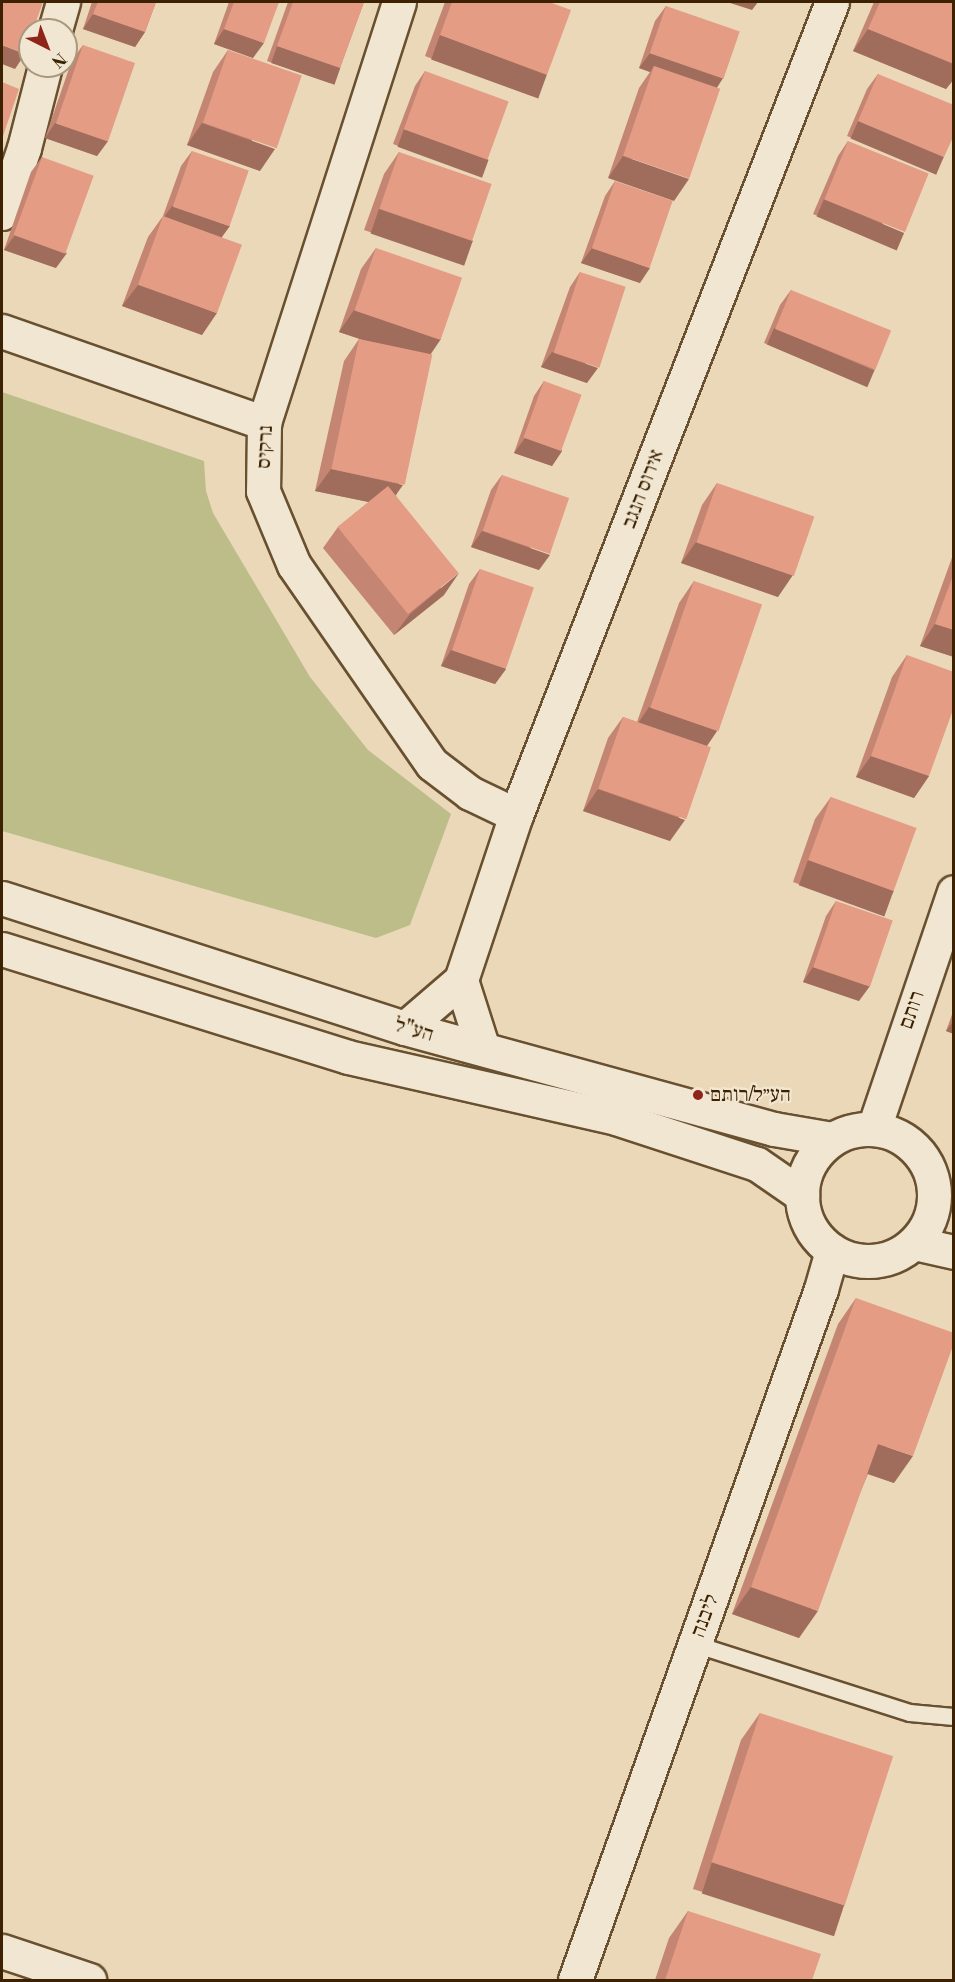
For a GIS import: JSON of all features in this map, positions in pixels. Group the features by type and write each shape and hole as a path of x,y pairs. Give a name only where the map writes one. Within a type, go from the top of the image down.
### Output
{"street":[{"path":"58,18 63,2"},
{"name":"נרקיס","path":"399,2 264,423 263,490 294,565 432,764 470,793 516,815"},
{"name":"אירוס הנגב","path":"461,980 516,815 832,2"},
{"path":"2,213 24,148 42,78"},
{"path":"2,331 264,423"},
{"name":"רותם","path":"874,1128 954,892"},
{"name":"הע\"ל","path":"2,898 405,1028 774,1129 832,1139"},
{"name":"הע\"ל","path":"2,949 348,1057 616,1118 757,1164 802,1195"},
{"path":"405,1028 461,980 483,1049"},
{"path":"874,1128 895,1134 913,1146 940,1170 934,1184 934,1205 927,1226 914,1243 895,1256 874,1262 852,1260 832,1251 816,1236 805,1216 802,1195 806,1173 816,1154 832,1139 852,1130 874,1128"},
{"path":"914,1243 954,1252"},
{"name":"ליבנה","path":"575,1980 821,1289 832,1251"},
{"path":"2,1951 89,1980"}],"lane":[{"path":"694,1644 910,1713 954,1717"}],"green space":[{"path":"2,392 204,461 206,491 213,513 310,677 368,750 451,814 410,925 376,938 2,831"}],"building":[{"path":"2,2 43,2 37,18 18,18 18,51 2,45"},
{"path":"98,2 156,2 145,32 93,14"},
{"path":"234,2 279,2 264,43 224,29"},
{"path":"293,2 364,2 340,68 277,46"},
{"path":"452,2 549,2 571,10 547,75 440,35"},
{"path":"880,2 954,2 954,64 868,29"},
{"path":"666,6 740,31 723,79 650,53"},
{"path":"83,45 135,63 108,141 56,123 72,78 78,78 78,60"},
{"path":"228,50 302,75 277,148 203,123"},
{"path":"654,66 720,89 689,179 623,156"},
{"path":"425,71 509,101 487,160 404,129"},
{"path":"878,74 954,105 954,135 944,157 858,121"},
{"path":"2,82 19,89 2,139"},
{"path":"848,141 929,174 905,232 824,199"},
{"path":"192,151 249,171 230,226 173,207"},
{"path":"399,152 492,184 472,241 379,209"},
{"path":"42,157 94,176 65,254 14,235"},
{"path":"615,181 673,201 650,268 592,248"},
{"path":"163,216 242,245 217,313 138,285"},
{"path":"376,248 462,278 441,340 355,310"},
{"path":"580,272 626,287 599,368 554,353"},
{"path":"791,290 891,330 875,369 775,329"},
{"path":"359,339 432,355 405,485 331,469"},
{"path":"544,381 582,395 561,451 523,437"},
{"path":"502,475 569,498 550,554 483,531"},
{"path":"717,483 814,517 794,576 696,543"},
{"path":"388,486 458,573 408,614 337,527"},
{"path":"480,569 534,588 506,669 452,650"},
{"path":"954,573 954,630 935,624"},
{"path":"694,581 762,604 718,731 650,708"},
{"path":"907,655 954,672 954,707 929,776 871,756"},
{"path":"623,717 711,747 686,819 598,789"},
{"path":"831,797 917,828 894,891 808,860"},
{"path":"836,901 893,921 870,987 813,967"},
{"path":"856,1298 954,1333 954,1343 913,1456 878,1444 818,1611 751,1587"},
{"path":"760,1713 893,1756 845,1906 711,1862"},
{"path":"688,1911 821,1954 812,1980 665,1980"}],"place":[{"name":"הע״ל/רותם","path":"698,1095"}]}
